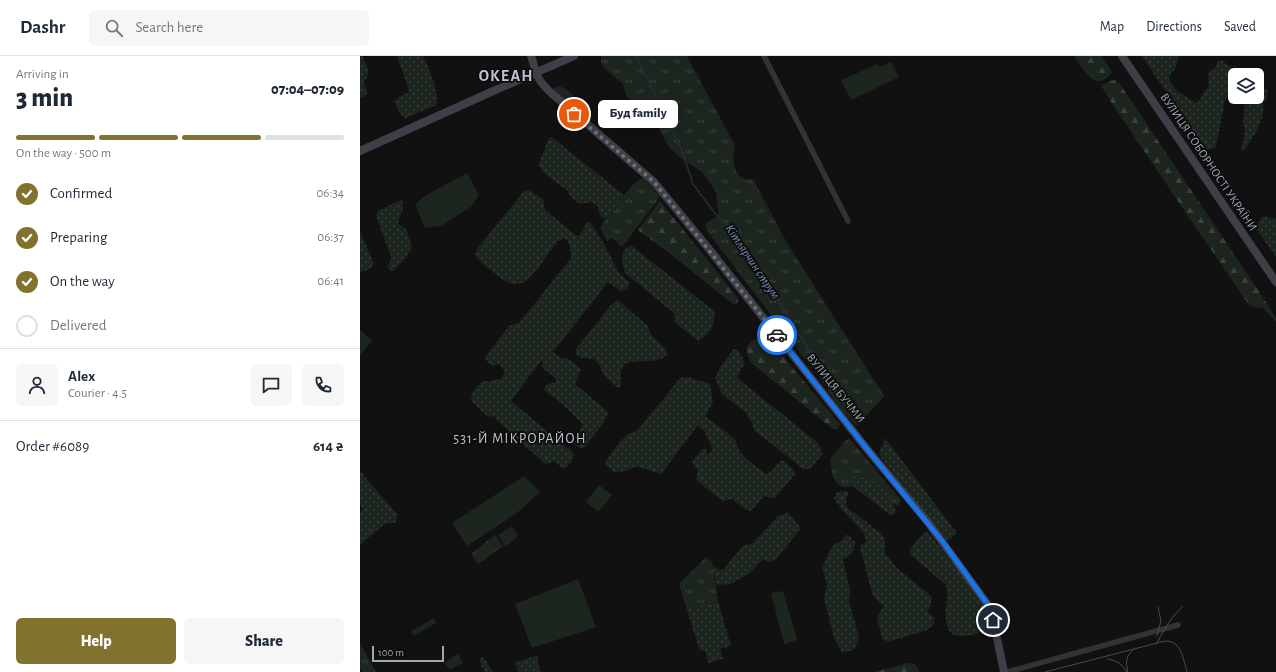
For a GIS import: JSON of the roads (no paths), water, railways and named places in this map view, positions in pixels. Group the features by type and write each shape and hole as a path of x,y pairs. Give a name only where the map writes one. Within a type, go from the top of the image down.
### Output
{"street":[{"name":"ВУЛИЦЯ БУЧМИ","path":"531,56 535,72 549,91 654,182 727,271 867,449 927,521 991,609 1004,672"},
{"path":"360,151 535,72 574,56"},
{"path":"764,56 848,221"},
{"name":"ВУЛИЦЯ СОБОРНОСТІ УКРАЇНИ","path":"1122,56 1276,282"},
{"path":"1007,672 1178,625"}],"waterway":[{"name":"Кітлярчин струм","path":"636,56 682,151 693,184 717,216 729,226 757,270 766,288 777,298 816,362"}],"tram line":[{"path":"1157,636 1161,621 1158,607"},
{"path":"1156,644 1171,619 1182,607"},
{"path":"1045,672 1165,641 1171,642 1178,647 1183,656 1187,672"},
{"path":"1128,672 1127,659 1129,654 1134,649"},
{"path":"1108,659 1119,663 1127,672"}],"place":[{"name":"Буд family","path":"574,114"}],"district":[{"name":"ОКЕАН","path":"506,76"},
{"name":"531-Й МІКРОРАЙОН","path":"520,439"}]}
